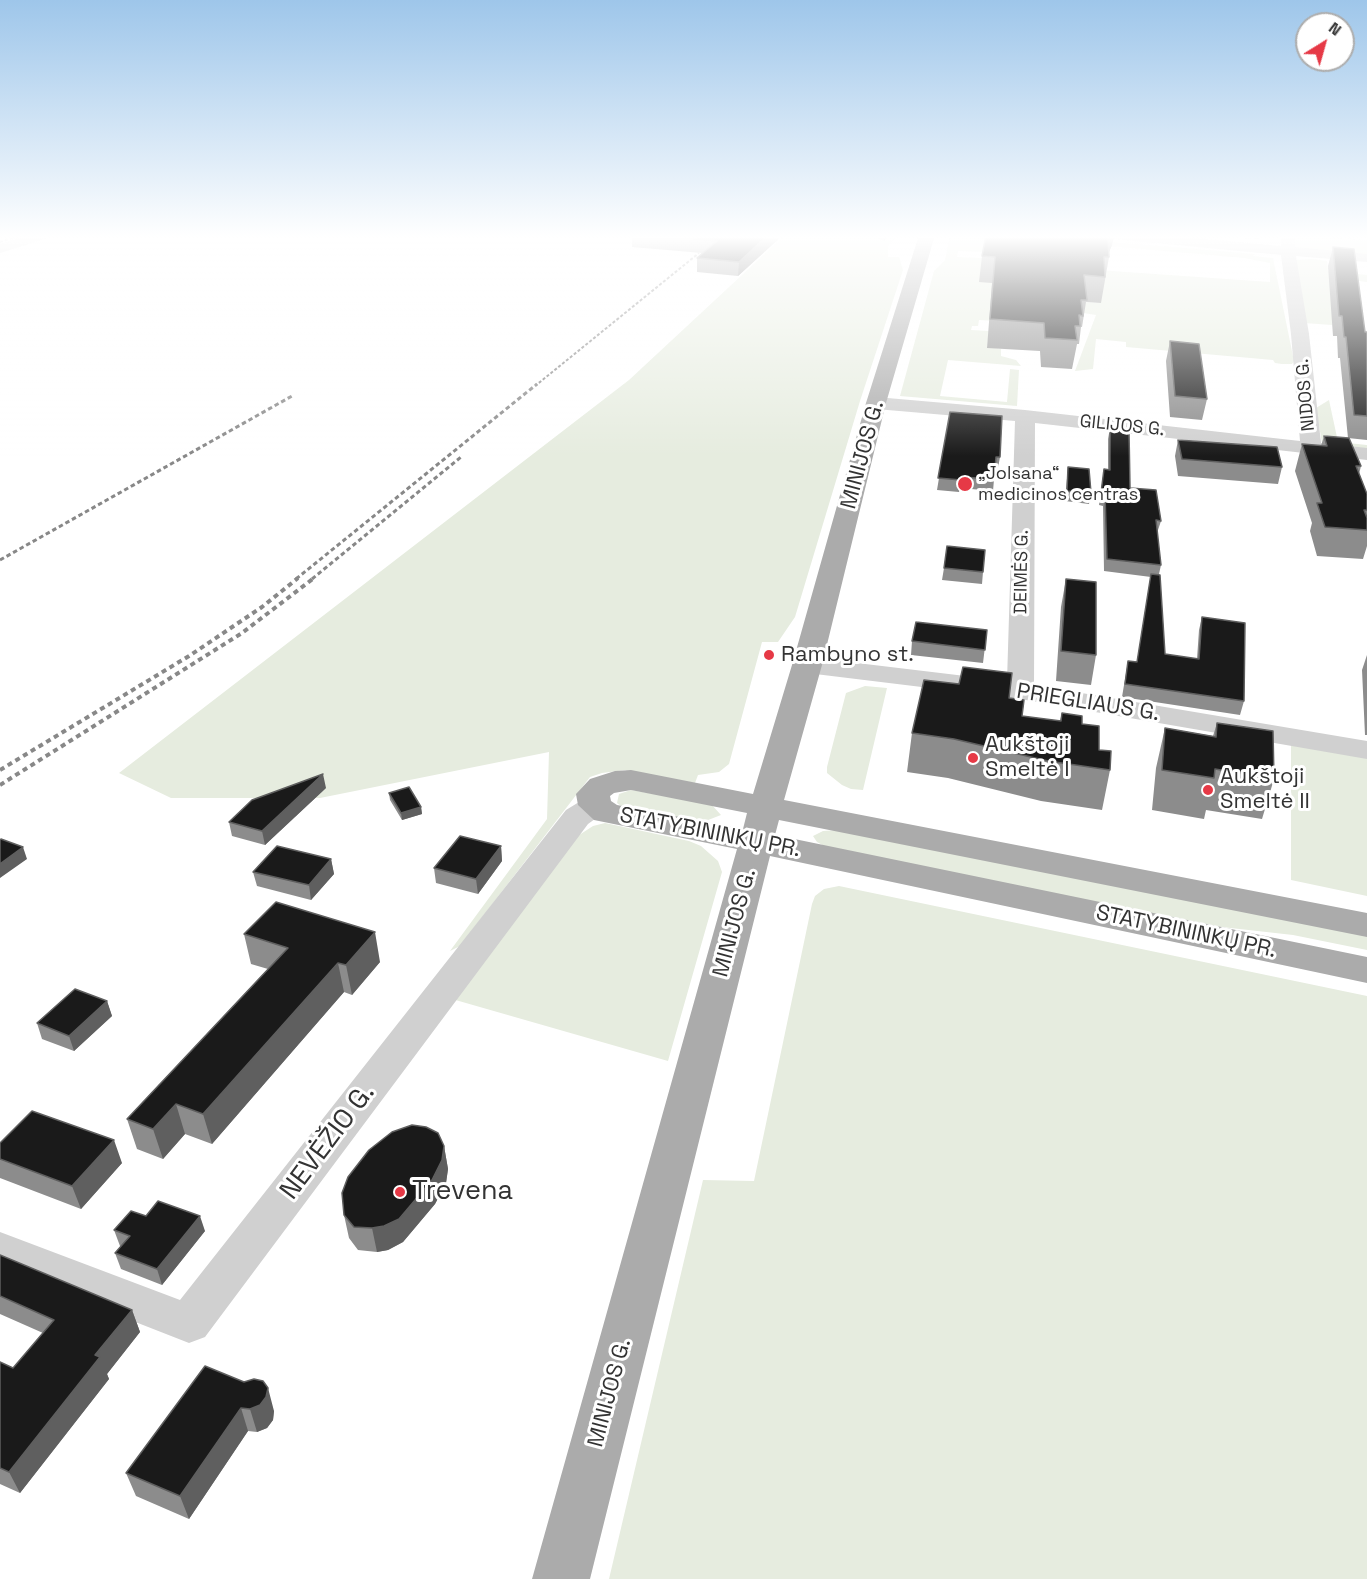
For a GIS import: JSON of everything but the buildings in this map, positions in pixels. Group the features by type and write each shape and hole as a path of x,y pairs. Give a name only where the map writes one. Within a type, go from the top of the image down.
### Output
{"main road":[{"name":"MINIJOS G.","path":"561,1579 766,805 807,665 876,403 905,309"},
{"name":"STATYBININKŲ PR.","path":"1367,926 631,780 615,781 602,786 593,794 595,805 606,813 757,842 1367,970"}],"street":[{"name":"NIDOS G.","path":"1297,309 1311,447"},
{"name":"GILIJOS G.","path":"876,403 1025,416 1367,454"},
{"name":"DEIMĖS G.","path":"1020,691 1025,416"},
{"name":"PRIEGLIAUS G.","path":"807,665 1020,691 1367,750"},
{"name":"NEVĖŽIO G.","path":"0,1250 189,1323 577,817 595,805"}],"shaded area":[{"path":"706,309 890,309 795,617 778,642 762,642 729,764 719,772 698,775 695,783 625,770 590,777 460,946 450,951 547,819 549,752 320,798 171,798 119,773 629,380"},
{"path":"924,309 1008,309 1016,322 979,320 978,326 972,326 971,330 989,331 987,347 1001,349 1001,356 1016,360 1021,366 948,360 940,396 1007,402 1010,369 1019,370 1017,406 900,396"},
{"path":"1070,309 1283,309 1294,361 1292,364 1282,364 1275,363 1273,360 1126,347 1126,342 1096,339 1093,369 1075,371 1096,315"},
{"path":"1302,309 1339,309 1332,325 1304,323"},
{"path":"1329,400 1338,442 1367,445 1367,449 1322,443 1316,408"},
{"path":"865,686 887,688 863,790 851,789 842,785 827,773 827,767 846,693"},
{"path":"1291,745 1367,757 1367,896 1291,880"},
{"path":"631,790 711,804 721,815 703,822 621,806 617,803 619,794"},
{"path":"605,823 689,841 701,846 718,861 722,872 668,1061 452,999 573,839 593,826"},
{"path":"838,830 1367,936 1367,950 1293,935 1195,924 826,847 817,842 813,836 823,831"},
{"path":"839,886 1367,996 1367,1579 609,1579 703,1180 754,1181 812,904 815,896 824,889"}],"railway":[{"path":"535,386 630,309"},
{"path":"296,579 537,384"},
{"path":"0,560 292,396"},
{"path":"312,579 461,457"},
{"path":"0,770 189,656 262,607 298,578"},
{"path":"0,785 242,633 314,578"}],"place":[{"name":"„Jolsana“ medicinos centras","path":"965,484"},
{"name":"Rambyno st.","path":"769,655"},
{"name":"Aukštoji Smeltė I","path":"973,758"},
{"name":"Aukštoji Smeltė II","path":"1208,790"},
{"name":"Trevena","path":"400,1192"}]}
